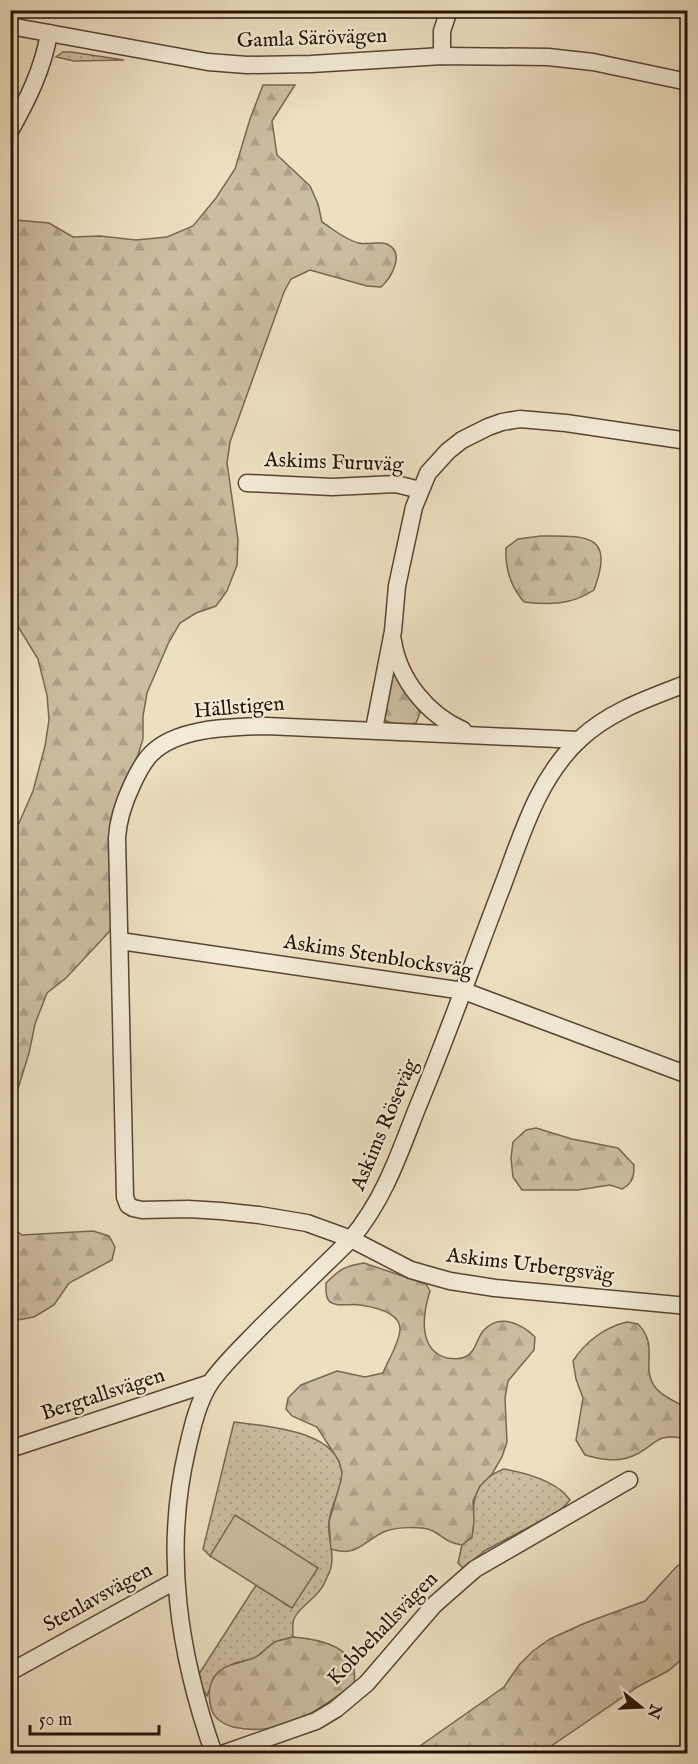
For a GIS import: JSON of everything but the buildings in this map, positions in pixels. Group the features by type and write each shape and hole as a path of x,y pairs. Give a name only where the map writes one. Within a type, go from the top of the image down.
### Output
{"street":[{"path":"442,56 442,31 449,10"},
{"name":"Gamla Särövägen","path":"10,26 208,63 311,64 442,56 569,58 687,82"},
{"path":"10,131 44,62 50,33"},
{"path":"374,729 393,631 394,606 407,535 420,490 434,465 448,451 462,440 502,422 520,419 557,422 687,441"},
{"name":"Askims Furuväg","path":"247,483 332,487 396,484 420,490"},
{"path":"393,631 398,659 408,681 421,700 442,719 478,734"},
{"name":"Askims Röseväg","path":"214,1754 190,1677 175,1581 175,1527 182,1471 197,1413 210,1383 239,1350 351,1239 371,1212 391,1176 464,991 536,798 559,761 595,726 630,705 687,683"},
{"name":"Hällstigen","path":"128,1205 123,1189 118,826 126,797 152,752 179,737 218,729 276,726 579,740"},
{"name":"Askims Stenblocksväg","path":"120,941 464,991 687,1075"},
{"name":"Askims Urbergsväg","path":"128,1205 142,1210 188,1209 259,1215 307,1223 351,1239 403,1267 450,1281 495,1288 687,1306"},
{"name":"Bergtallsvägen","path":"10,1449 210,1383"},
{"name":"Kobbehallsvägen","path":"222,1754 261,1738 316,1721 336,1709 367,1683 434,1605 476,1569 629,1480"},
{"name":"Stenlavsvägen","path":"10,1672 175,1581"}],"green space":[{"path":"63,52 124,60 74,61 56,57"},
{"path":"263,85 295,85 272,121 277,155 310,186 318,204 322,222 354,242 387,244 393,248 395,253 395,265 389,278 381,287 367,286 310,270 291,279 284,292 230,442 227,463 238,540 237,565 227,591 216,606 196,613 180,623 168,644 147,693 143,716 143,739 136,761 110,931 66,978 47,993 35,1024 17,1092 11,1101 11,828 19,823 33,791 45,746 49,720 47,695 38,659 11,615 11,217 16,220 49,223 73,237 100,236 136,240 167,237 193,226 216,198 235,169"},
{"path":"541,536 584,538 599,548 600,571 594,590 577,599 560,603 524,602 509,577 506,548 518,539"},
{"path":"392,668 416,703 420,713 416,723 400,724 384,720"},
{"path":"536,1128 572,1139 618,1148 634,1165 632,1179 622,1189 610,1185 578,1190 522,1190 513,1177 511,1158 513,1142 526,1130"},
{"path":"10,1226 22,1235 93,1231 109,1236 115,1247 112,1260 69,1283 54,1305 34,1317 11,1321"},
{"path":"364,1263 426,1284 430,1291 425,1310 425,1330 431,1347 437,1354 458,1359 469,1355 483,1331 496,1322 517,1324 535,1337 534,1350 508,1381 505,1398 507,1442 502,1457 492,1474 480,1486 473,1501 472,1537 462,1545 449,1541 428,1529 410,1528 386,1531 354,1550 331,1549 329,1522 341,1480 342,1472 339,1461 317,1427 292,1416 286,1409 288,1398 301,1385 337,1371 365,1377 383,1373 399,1335 399,1324 396,1319 372,1307 332,1303 326,1294 326,1283 335,1274 347,1267"},
{"path":"627,1322 638,1324 648,1340 649,1371 655,1387 665,1396 687,1408 687,1439 666,1437 627,1458 606,1460 585,1455 576,1440 583,1398 576,1379 573,1361 596,1336"},
{"path":"234,1422 281,1429 315,1439 328,1447 338,1459 342,1478 329,1522 332,1556 330,1569 321,1589 294,1619 293,1637 275,1642 255,1658 235,1663 215,1676 207,1696 201,1685 199,1674 256,1585 292,1608 236,1516 210,1556 203,1549"},
{"path":"504,1469 549,1483 570,1500 561,1510 486,1550 463,1568 458,1563 462,1545 472,1537 475,1497 478,1489 484,1481"},
{"path":"235,1515 318,1568 292,1608 210,1556"},
{"path":"687,1560 687,1655 668,1671 639,1686 541,1753 410,1753 504,1687 519,1665 550,1639 585,1623 645,1601 677,1566"},
{"path":"293,1637 326,1643 344,1653 351,1661 354,1683 313,1712 283,1725 267,1729 250,1729 230,1726 218,1719 213,1714 209,1693 212,1680 219,1671 256,1657 275,1642"}]}
